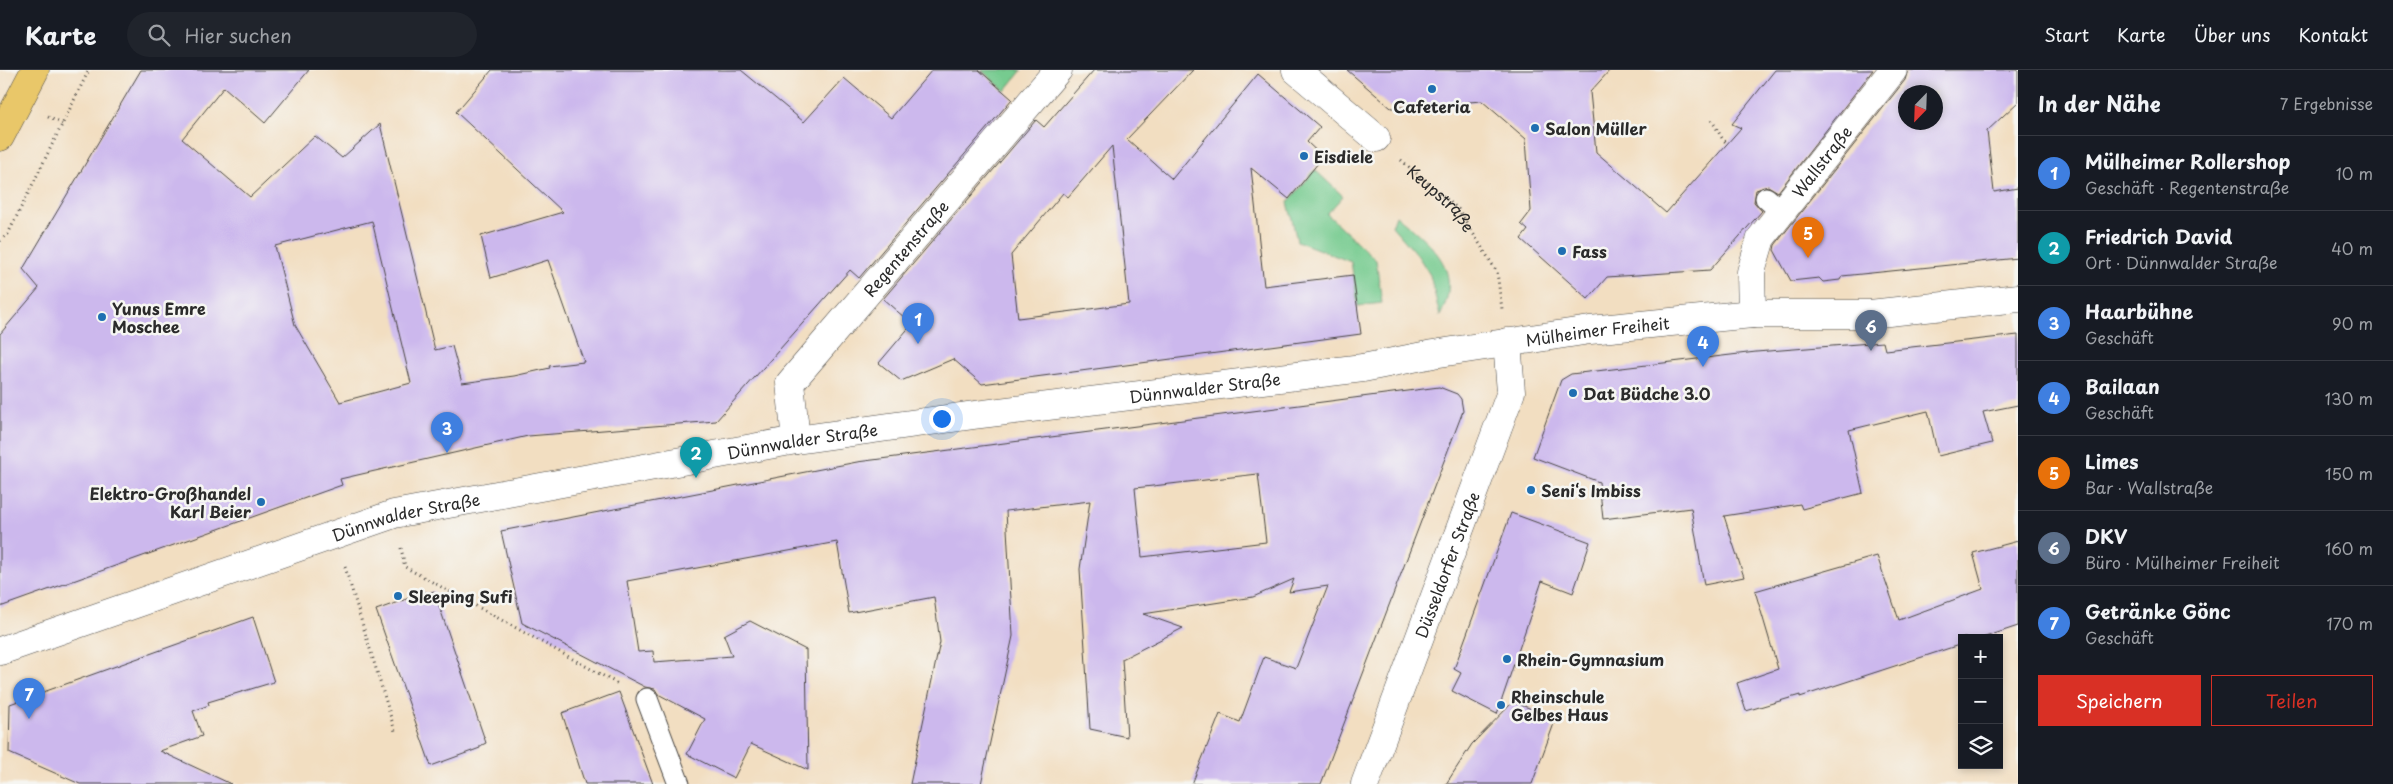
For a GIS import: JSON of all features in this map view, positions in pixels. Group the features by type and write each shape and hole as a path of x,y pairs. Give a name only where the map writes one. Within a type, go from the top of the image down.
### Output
{"main road":[{"path":"0,137 35,70"}],"street":[{"name":"Regentenstraße","path":"796,440 790,383 1058,70"},
{"path":"1296,70 1376,138"},
{"name":"Wallstraße","path":"1752,314 1751,272 1761,238 1774,205 1893,70"},
{"name":"Mülheimer Freiheit","path":"1507,342 1614,327 1752,314 1870,314 2018,298"},
{"name":"Dünnwalder Straße","path":"0,651 394,514 796,440 974,415 1363,368 1507,342"},
{"name":"Düsseldorfer Straße","path":"1366,784 1511,392 1507,342"}],"lane":[{"path":"646,699 679,784"}],"path":[{"path":"0,241 8,234 89,70"},
{"path":"1711,120 1718,128 1721,138 1727,143"},
{"name":"Keupstraße","path":"1376,138 1458,209 1497,272 1507,342"},
{"path":"394,514 405,566 646,699"},
{"path":"335,535 395,731"}],"green space":[{"path":"981,70 1022,70 1005,91"},
{"path":"1315,170 1343,196 1327,214 1376,260 1382,303 1358,306 1351,262 1297,241 1288,202"},
{"path":"1396,215 1431,247 1440,258 1446,270 1448,284 1447,299 1440,316 1430,275 1418,256 1392,226"}],"building":[{"path":"141,70 309,70 265,123 224,87 182,139 250,197 315,136 342,158 380,124 435,350 452,346 462,383 514,376 550,368 549,366 584,362 548,260 491,278 481,236 563,212 456,112 492,70 741,70 804,122 844,78 891,118 932,70 979,70 1012,99 859,278 850,270 716,421 528,436 340,479 342,485 0,607 0,334 39,288 23,269","holes":["372,221 411,383 340,402 295,325 275,246"]},
{"path":"1094,70 1193,70 1127,139 1172,179 1258,74 1320,127 1307,142 1323,157 1289,199 1251,168 1264,286 1353,275 1361,334 982,384 953,359 901,381 879,363 912,324 883,299 1036,120 1044,127","holes":["1112,146 1129,304 1018,318 1011,255 1063,193 1068,197"]},
{"path":"1347,70 1610,70 1590,92 1596,152 1666,213 1741,128 1732,124 1775,70 1873,70 1778,192 1768,186 1756,190 1754,202 1762,211 1710,270 1607,277 1588,299 1521,239 1528,230 1521,224 1531,211 1526,139 1482,101 1391,108"},
{"path":"1908,70 2018,70 2018,102 1987,131 1994,192 2018,188 2018,258 1842,276 1840,280 1823,282 1819,278 1791,281 1774,250 1775,245 1898,89 1898,130 1943,130 1943,85 1901,85"},
{"path":"2018,335 2018,405 1983,412 1992,443 1938,456 1928,411 1849,430 1863,493 1802,509 1800,504 1724,516 1744,577 1704,585 1691,508 1603,519 1599,482 1533,457 1561,380 1571,374 1756,352 1883,342 1885,350"},
{"path":"1439,387 1457,394 1461,399 1463,411 1321,784 1192,784 1220,714 1240,722 1264,657 1296,668 1328,586 1289,592 1294,579 1253,597 1143,614 1183,628 1122,659 1127,737 1090,729 1080,569 1090,501 1006,511 1013,636 981,784 910,784 940,642 934,597 849,613 837,542 627,581 638,652 653,651 654,662 732,656 724,635 750,621 806,650 808,770 751,744 734,778 687,754 705,719 658,694 655,689 645,687 522,623 501,531 857,462","holes":["1258,474 1266,542 1142,557 1135,488"]},
{"path":"1511,513 1590,542 1573,593 1542,581 1497,714 1452,691 1461,673 1454,669"},
{"path":"2018,541 2018,626 1994,634 1958,634 1958,645 1800,697 1800,695 1746,711 1737,683 1778,669 1755,591 1877,556 1899,620 1983,589 1973,553"},
{"path":"434,591 486,743 480,746 480,748 431,766 376,610 426,592 426,594"},
{"path":"253,617 274,682 208,702 209,705 193,711 202,736 160,751 231,784 80,784 9,753 10,704"},
{"path":"619,692 653,784 585,784 562,713"},
{"path":"1513,702 1556,718 1532,784 1446,784 1472,744"}],"place":[{"name":"Cafeteria","path":"1432,89"},
{"name":"Salon Müller","path":"1535,128"},
{"name":"Eisdiele","path":"1304,156"},
{"name":"Fass","path":"1562,251"},
{"name":"Limes","path":"1808,258"},
{"name":"Yunus Emre Moschee","path":"102,317"},
{"name":"Mülheimer Rollershop","path":"918,344"},
{"name":"DKV","path":"1871,351"},
{"name":"Bailaan","path":"1703,367"},
{"name":"Dat Büdche 3.0","path":"1573,393"},
{"name":"Haarbühne","path":"447,453"},
{"name":"Friedrich David","path":"696,478"},
{"name":"Seni‘s Imbiss","path":"1531,490"},
{"name":"Elektro-Großhandel Karl Beier","path":"261,502"},
{"name":"Sleeping Sufi","path":"398,596"},
{"name":"Rhein-Gymnasium","path":"1507,659"},
{"name":"Rheinschule Gelbes Haus","path":"1501,705"},
{"name":"Getränke Gönc","path":"29,719"}]}
